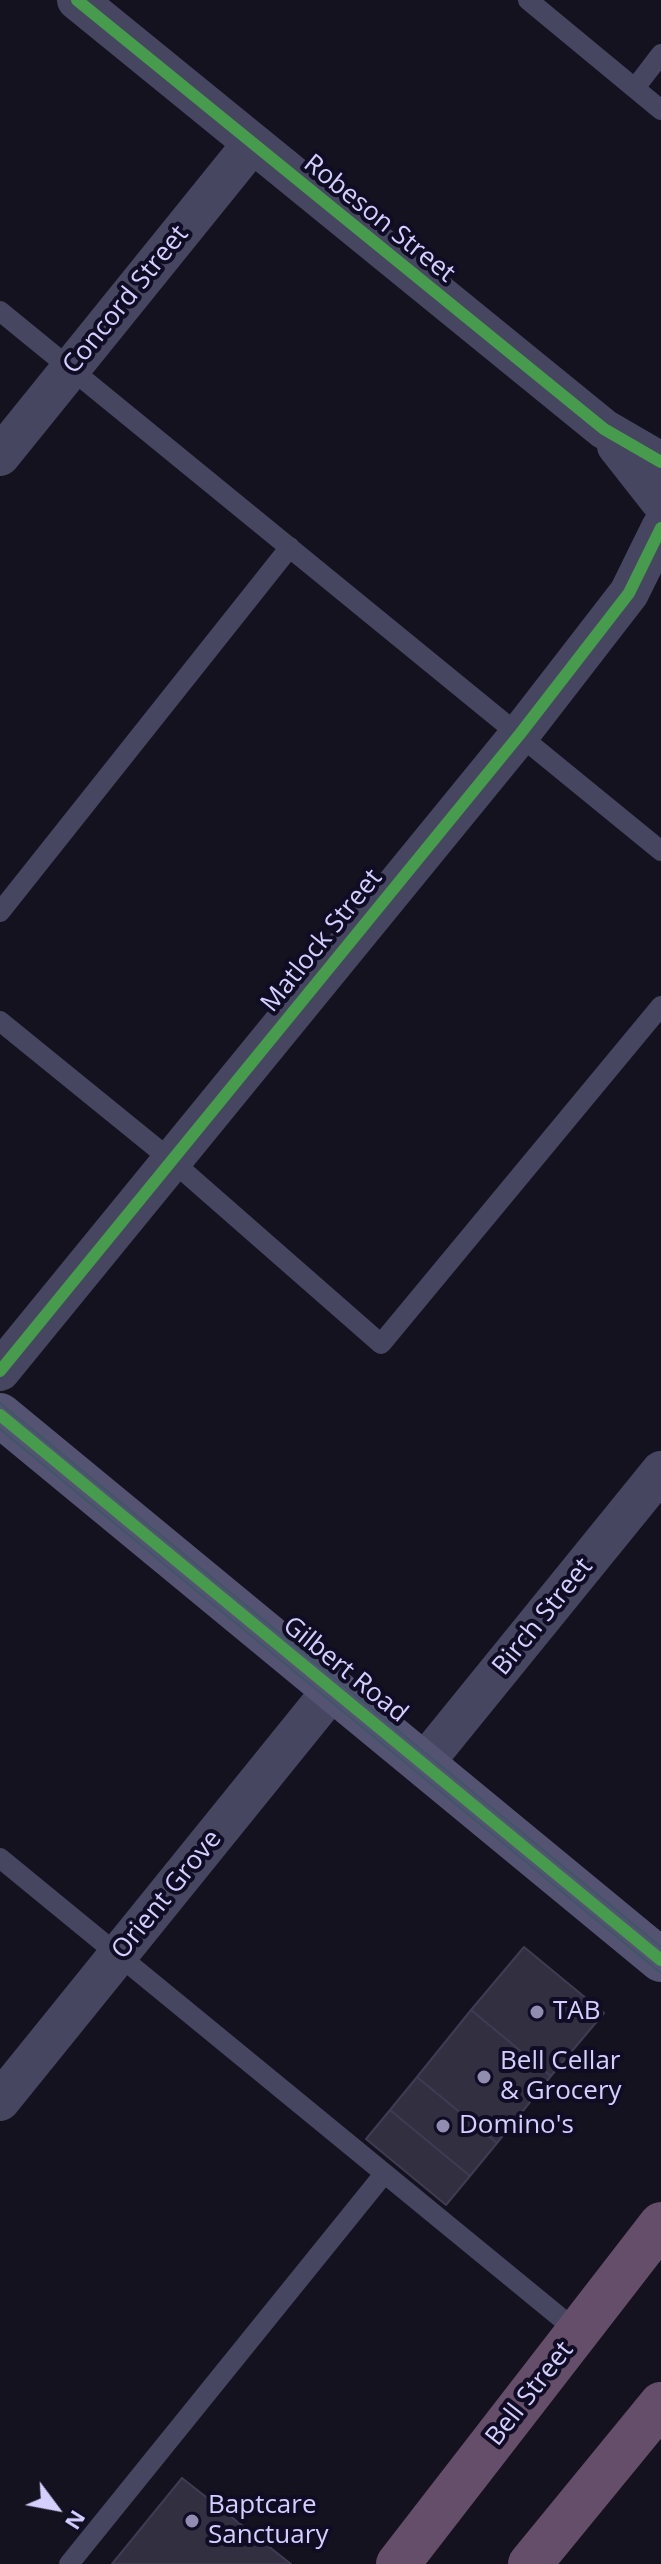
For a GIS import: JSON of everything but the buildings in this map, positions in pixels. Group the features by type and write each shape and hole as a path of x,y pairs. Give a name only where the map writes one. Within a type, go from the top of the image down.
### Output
{"highway":[{"name":"Bell Street","path":"398,2564 661,2224"},
{"path":"530,2564 661,2404"}],"street":[{"name":"Robeson Street","path":"77,0 604,429 661,462"},
{"name":"Concord Street","path":"0,456 252,144"},
{"name":"Robeson Street","path":"604,429 661,502"},
{"name":"Matlock Street","path":"0,1371 520,734 629,593 661,528"},
{"name":"Matlock Street","path":"629,593 661,569"},
{"name":"Gilbert Road","path":"0,1415 661,1960"},
{"name":"Birch Street","path":"424,1763 661,1471"},
{"name":"Orient Grove","path":"0,2101 333,1689"}],"lane":[{"path":"528,0 661,110"},
{"path":"635,88 661,54"},
{"path":"0,311 661,851"},
{"path":"0,912 290,547"},
{"path":"0,1021 171,1160 381,1344 661,1006"},
{"path":"0,1858 578,2332"},
{"path":"69,2564 384,2174"}],"tram line":[{"path":"0,1403 661,1947"},
{"path":"0,1429 661,1973"}],"cycle path":[{"path":"77,0 604,429 661,462"},
{"path":"0,1371 520,734 629,593 661,528"},
{"path":"0,1415 661,1960"}],"place":[{"name":"TAB","path":"537,2012"},
{"name":"Bell Cellar & Grocery","path":"484,2077"},
{"name":"Domino's","path":"443,2126"},
{"name":"Baptcare Sanctuary","path":"192,2521"}]}
